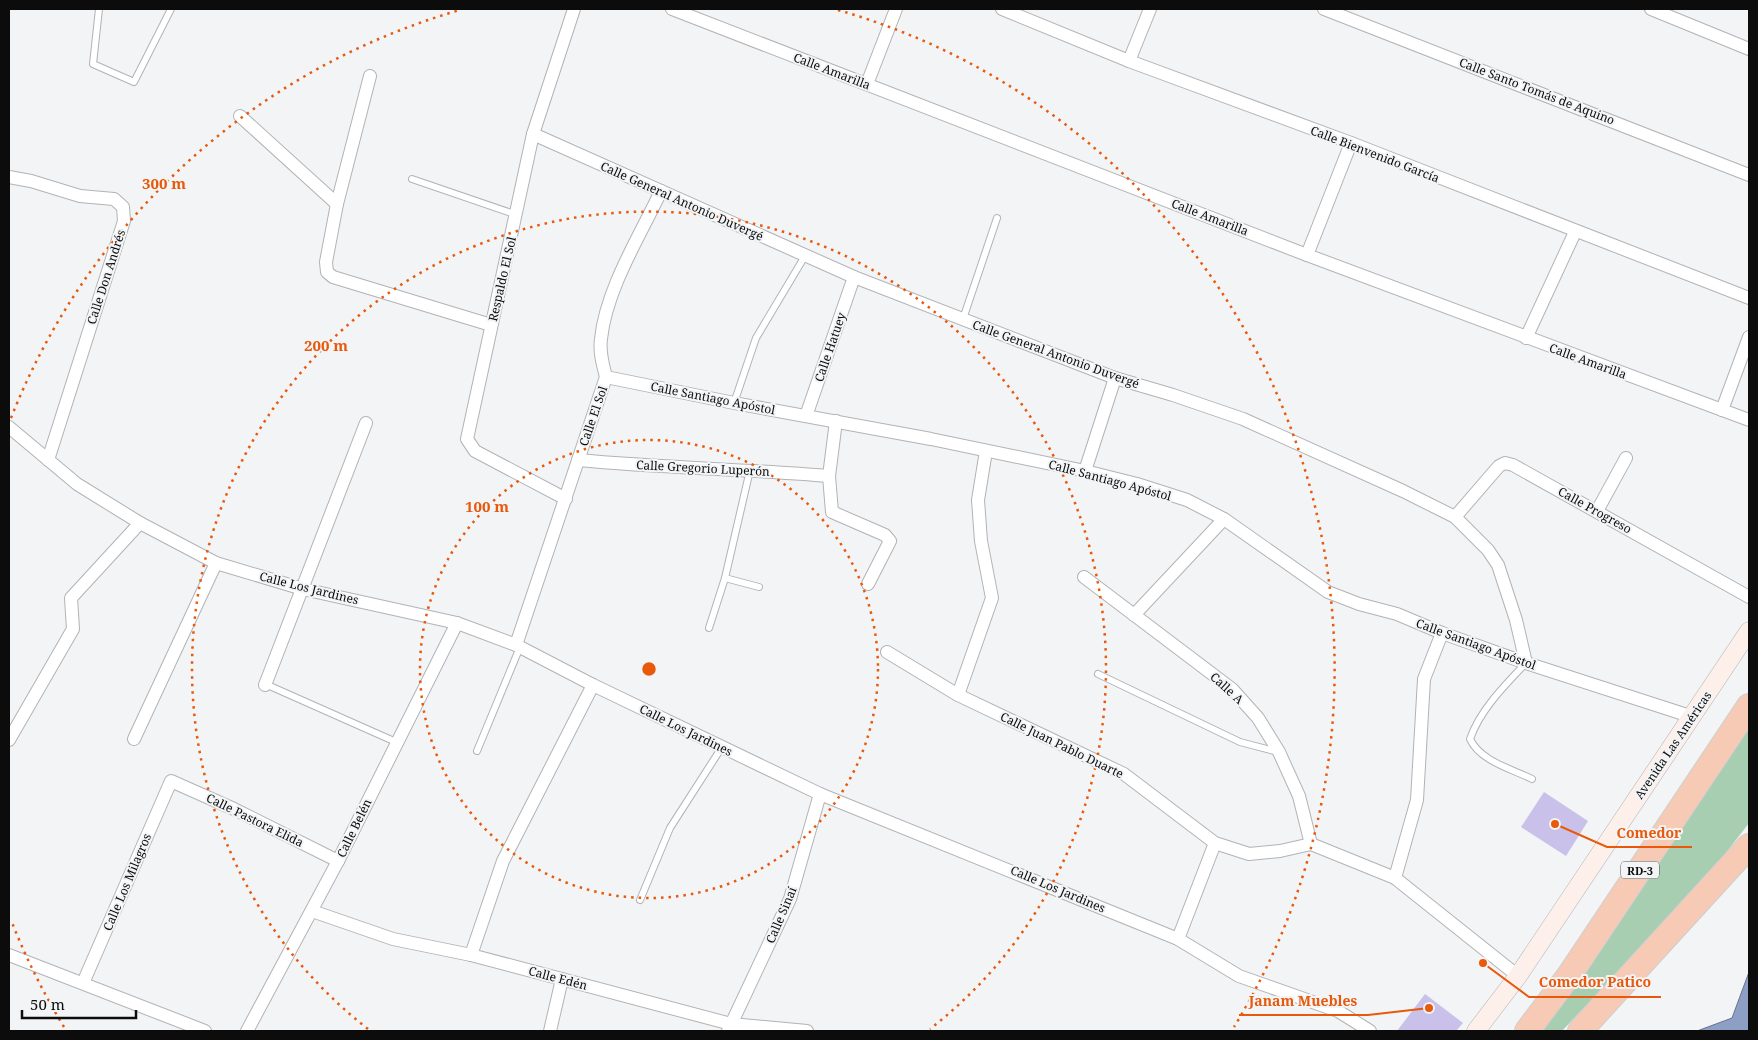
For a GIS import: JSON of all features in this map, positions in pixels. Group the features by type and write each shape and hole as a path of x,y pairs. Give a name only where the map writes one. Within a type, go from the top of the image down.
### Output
{"highway":[{"name":"RD-3","path":"1528,1031 1570,974 1749,706"},
{"path":"1580,1031 1749,846"}],"main road":[{"name":"Avenida Las Américas","path":"1476,1031 1518,976 1749,631"}],"street":[{"name":"Respaldo El Sol","path":"566,498 475,451 467,439 533,134 574,9"},
{"name":"Calle Amarilla","path":"672,9 1307,255 1749,420"},
{"path":"867,84 896,9"},
{"name":"Calle Bienvenido García","path":"1002,9 1129,61 1351,143 1575,232 1749,298"},
{"path":"1129,61 1150,9"},
{"name":"Calle Santo Tomás de Aquino","path":"1324,9 1749,175"},
{"path":"1651,9 1749,48"},
{"path":"370,76 337,204 326,262 327,272 333,277 491,325"},
{"path":"240,116 337,204"},
{"name":"Calle General Antonio Duvergé","path":"533,134 854,277 1115,378 1173,395 1243,419 1403,491 1455,518 1488,550 1498,565 1516,620 1526,663"},
{"path":"1307,255 1351,143"},
{"name":"Calle Don Andrés","path":"9,177 31,181 80,196 114,199 123,207 124,221 48,460"},
{"name":"Calle El Sol","path":"518,646 606,377 600,340 612,292 661,191"},
{"path":"1526,338 1575,232"},
{"name":"Calle Hatuey","path":"806,416 854,277"},
{"path":"1722,410 1749,337"},
{"name":"Calle Santiago Apóstol","path":"606,377 1085,471 1187,500 1224,519 1328,592 1398,614 1442,633 1526,663 1693,717"},
{"path":"1085,471 1115,378"},
{"path":"836,421 829,476 832,512 888,537 890,542 868,584"},
{"path":"262,683 303,588 366,423"},
{"name":"Calle Los Jardines","path":"9,427 77,484 140,523 216,564 303,588 457,623 518,646 593,685 820,794 1178,939 1239,976 1338,1011 1370,1031"},
{"path":"958,694 992,598 981,541 978,500 986,451"},
{"path":"1597,511 1626,458"},
{"name":"Calle Gregorio Luperón","path":"578,460 670,468 750,470 829,476"},
{"name":"Calle Progreso","path":"1455,518 1499,466 1505,463 1513,465 1749,597"},
{"path":"1134,615 1224,519"},
{"path":"9,740 13,721 73,629 71,598 140,523"},
{"path":"134,739 216,564"},
{"name":"Calle A","path":"1084,577 1232,689 1258,718 1279,752 1299,796 1311,844"},
{"name":"Calle Belén","path":"247,1031 312,911 457,623"},
{"path":"1395,878 1417,800 1424,679 1442,633"},
{"name":"Calle Juan Pablo Duarte","path":"887,652 958,694 1124,774 1214,843 1249,854 1280,851 1311,844"},
{"path":"471,955 503,861 552,769 593,685"},
{"name":"Calle Pastora Elida","path":"171,781 234,809 338,860"},
{"name":"Calle Los Milagros","path":"83,983 171,781"},
{"name":"Calle Sinaí","path":"729,1028 790,899 820,794"},
{"path":"1178,939 1214,843"},
{"path":"1311,844 1395,878 1518,976"},
{"name":"Calle Edén","path":"312,911 393,939 471,955 562,979 729,1028 807,1031"},
{"path":"9,954 205,1031"},
{"path":"550,1031 562,979"}],"lane":[{"path":"99,9 93,64 134,82 171,9"},
{"path":"412,179 517,215"},
{"path":"963,319 997,218"},
{"path":"734,403 756,338 804,256"},
{"path":"709,628 725,578 750,470"},
{"path":"725,578 759,586"},
{"path":"476,751 518,646"},
{"path":"1526,663 1504,686 1475,725 1470,739 1474,748 1484,756 1532,779"},
{"path":"1098,674 1240,742 1279,752"},
{"path":"262,683 396,742"},
{"path":"640,900 670,828 722,747"}],"green space":[{"path":"1749,727 1749,823 1709,875 1562,1031 1543,1031 1672,844"}],"water":[{"path":"1749,972 1749,1031 1697,1031 1732,1018"}],"building":[{"path":"1544,792 1588,821 1566,856 1521,827"},
{"path":"1425,994 1463,1023 1456,1031 1397,1031"}],"place":[{"name":"Comedor","path":"1555,824"},
{"name":"Comedor Patico","path":"1483,963"},
{"name":"Janam Muebles","path":"1429,1008"}]}
